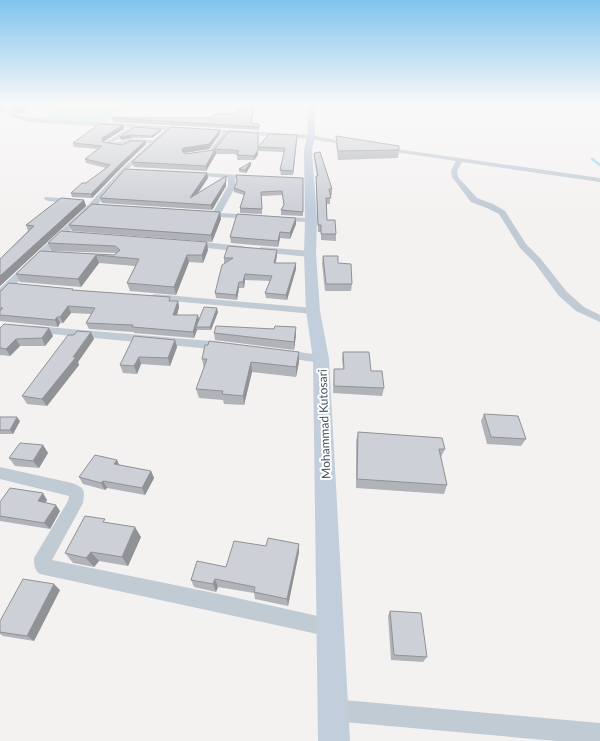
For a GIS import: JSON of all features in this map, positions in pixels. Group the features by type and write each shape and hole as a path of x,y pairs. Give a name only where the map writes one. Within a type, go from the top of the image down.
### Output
{"street":[{"path":"114,140 106,144 120,146 132,141 156,142"},
{"path":"0,294 158,140"},
{"path":"187,156 212,152 221,140"},
{"name":"Mohammad Kutosari","path":"311,140 308,150 306,179 311,220 310,254 313,311 321,359 332,628 334,741"},
{"path":"321,140 362,146"},
{"path":"376,148 600,180"},
{"path":"460,160 454,171 456,177 470,196 474,200 490,206 502,213 523,246 537,260 563,294 580,309 600,319"},
{"path":"187,174 263,178"},
{"path":"216,214 232,186 231,176"},
{"path":"48,199 94,204 105,207"},
{"path":"195,213 311,220"},
{"path":"61,234 75,235"},
{"path":"180,243 310,254"},
{"path":"42,254 57,255"},
{"path":"10,285 25,286"},
{"path":"142,296 313,311"},
{"path":"21,329 234,347"},
{"path":"271,352 321,359"},
{"path":"0,473 72,490 77,493 75,503 43,558 43,566 46,568 219,602 332,628"},
{"path":"333,710 600,734"}],"building":[{"path":"78,140 102,140 103,142 122,145 131,141 145,141 91,194 71,193 82,183 86,183 110,165 85,159 102,146 73,143"},
{"path":"157,140 212,140 209,144 183,148 182,151 185,154 214,150 222,140 258,140 258,150 254,156 237,155 239,151 215,149 206,166 132,162"},
{"path":"264,140 296,140 293,171 280,170 285,148 258,147"},
{"path":"336,140 359,140 399,146 399,150 338,151"},
{"path":"320,152 332,189 329,189 331,198 326,198 327,220 335,220 336,234 321,234 321,225 318,225 316,176 318,176 314,153"},
{"path":"251,162 245,170 239,169"},
{"path":"125,169 207,173 190,198 226,176 226,181 211,205 100,198"},
{"path":"236,175 303,178 303,212 281,210 284,205 282,191 261,192 262,209 240,208 245,192 234,188 237,182"},
{"path":"61,198 84,200 0,276 0,259 34,226 26,225"},
{"path":"92,204 220,212 211,235 69,225"},
{"path":"237,214 296,218 290,233 280,232 278,241 230,237"},
{"path":"61,231 207,242 202,255 187,255 174,287 127,283 139,259 96,255 78,279 16,274 40,251 114,255 120,250 115,246 48,243"},
{"path":"228,246 277,250 274,263 296,263 286,295 265,293 272,276 245,274 243,282 239,282 236,295 215,293 222,265 233,258 224,258"},
{"path":"323,256 338,256 338,263 351,264 352,284 326,284"},
{"path":"9,283 73,289 72,290 170,297 169,301 178,301 173,315 198,315 193,332 132,327 133,325 86,323 95,308 68,306 60,317 57,317 55,320 0,315 0,311 3,308 0,308 0,291"},
{"path":"204,307 217,308 210,327 196,327"},
{"path":"4,324 49,328 42,338 16,339 6,349 0,348 0,328"},
{"path":"216,326 274,329 275,326 296,327 294,342 214,333"},
{"path":"77,331 91,332 73,357 76,357 42,399 22,396 68,335 74,335"},
{"path":"134,336 175,340 168,358 139,357 134,366 120,365"},
{"path":"209,341 299,352 296,367 251,362 243,396 222,394 223,391 196,389 207,359 202,359 205,345 208,345"},
{"path":"343,352 369,352 371,371 382,371 384,388 334,386 334,369 344,369"},
{"path":"484,414 518,416 526,439 491,437"},
{"path":"0,417 17,417 10,430 0,430"},
{"path":"358,432 442,438 445,449 439,449 447,485 357,479"},
{"path":"20,443 43,445 33,461 9,458"},
{"path":"95,455 117,460 114,464 151,471 142,488 103,481 101,483 79,477"},
{"path":"10,488 43,493 38,501 56,505 44,523 0,516 0,502"},
{"path":"85,516 105,519 103,522 135,527 122,557 91,552 86,558 65,553"},
{"path":"268,538 299,544 287,599 254,592 255,587 215,579 213,584 191,580 197,561 226,567 234,541 266,546"},
{"path":"23,579 54,584 27,636 0,632 0,621"},
{"path":"390,611 421,613 427,657 394,655"}],"waterway":[{"path":"592,159 600,165"}]}
